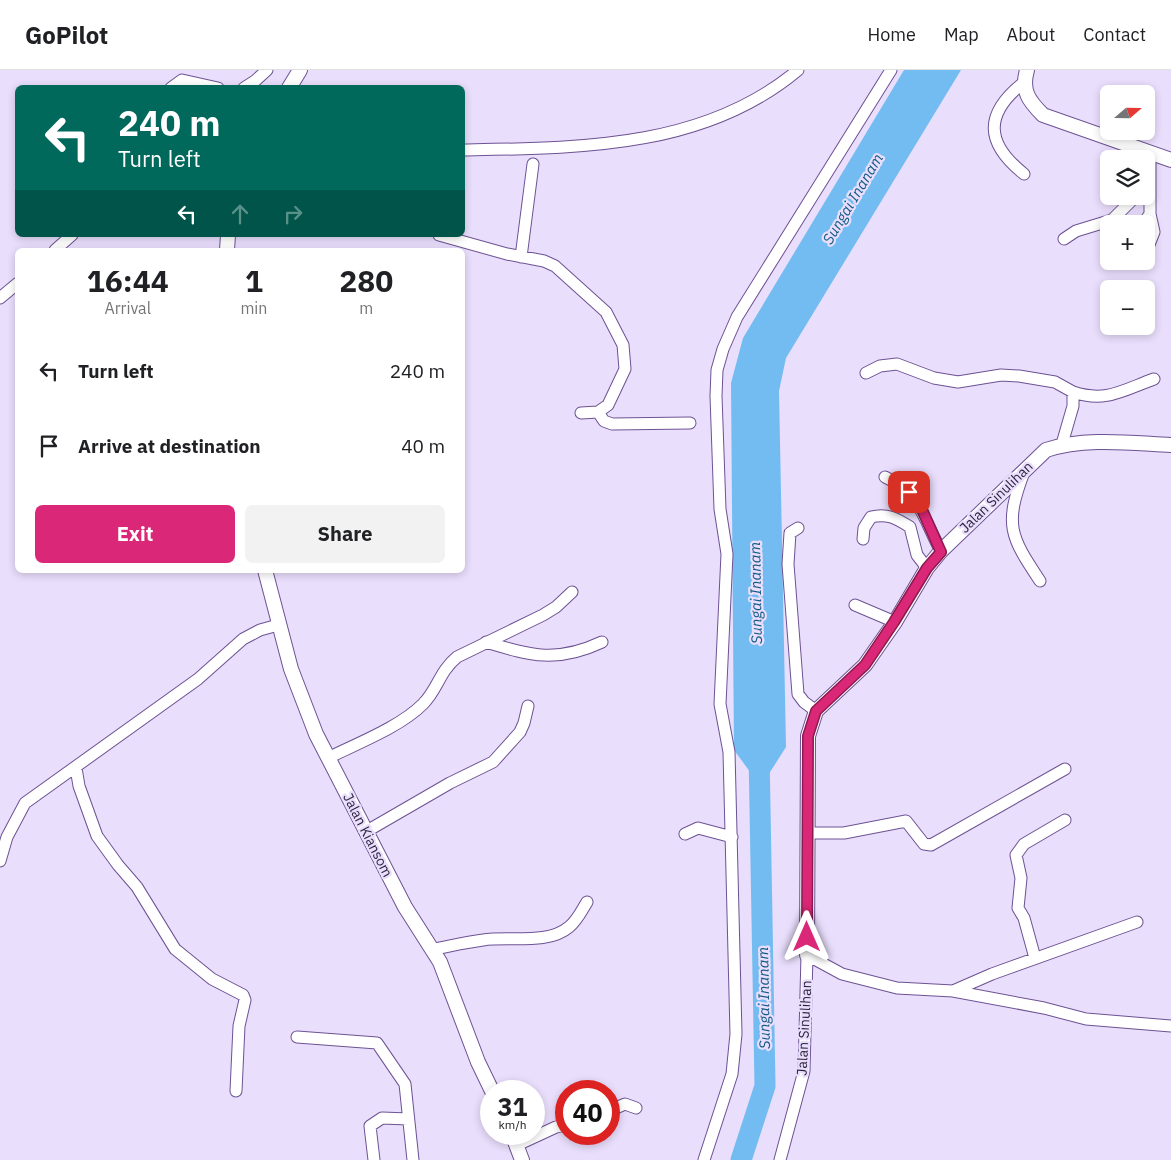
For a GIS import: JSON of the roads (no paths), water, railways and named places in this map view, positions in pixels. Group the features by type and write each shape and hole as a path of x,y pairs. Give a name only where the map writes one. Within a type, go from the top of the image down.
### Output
{"street":[{"path":"175,70 182,80 204,85"},
{"path":"249,85 256,81 266,70"},
{"path":"291,85 300,70"},
{"path":"465,150 568,148 614,143 676,131 702,124 754,101 778,86 798,70"},
{"path":"704,1160 732,1074 736,1034 729,752 720,704 727,554 720,509 716,396 717,370 723,349 737,316 891,70"},
{"path":"1025,76 1028,100 1043,115 1142,150"},
{"path":"1024,174 1010,160 994,137 994,118 1002,103 1025,76"},
{"path":"176,85 182,80"},
{"path":"1155,155 1171,160"},
{"path":"521,257 533,164"},
{"path":"1064,239 1076,232 1112,220 1127,205"},
{"path":"1150,205 1150,214"},
{"path":"57,248 70,237"},
{"path":"446,237 521,257 544,260 555,266 606,312 620,335 625,369 608,404 598,412 581,413"},
{"path":"0,298 15,286"},
{"path":"866,373 880,366 898,364 934,378 958,382 1001,375 1019,376 1055,382 1087,397 1108,397 1154,378"},
{"path":"1062,444 1073,406 1073,392"},
{"path":"598,412 604,421 612,424 690,423"},
{"name":"Jalan Sinulihan","path":"780,1160 804,1072 807,954 808,736 816,711 865,665 927,568 941,552 1027,466 1046,450 1062,444 1085,442 1171,445"},
{"path":"1027,466 1014,498 1013,536 1040,581"},
{"path":"885,477 909,492 919,503 941,552"},
{"path":"863,539 864,528 871,518 884,514 903,522 910,527 917,554 927,568"},
{"path":"798,528 790,533 788,564 798,694 804,702 816,711"},
{"name":"Jalan Kiansom","path":"266,573 278,625 300,696 328,758 405,907 434,949 488,1080"},
{"path":"328,758 406,717 423,703 445,667 457,657 556,608 572,592"},
{"path":"855,605 894,622"},
{"path":"0,861 7,837 25,803 198,679 243,639 260,630 278,625"},
{"path":"486,642 523,653 552,656 570,655 602,642"},
{"path":"367,831 450,783 493,762 520,732 528,706"},
{"path":"76,768 79,786 97,836 137,887 175,949 212,979 243,995 245,1000 239,1026 236,1091"},
{"path":"807,833 844,833 906,821 924,844 931,846 1065,769"},
{"path":"1035,958 1024,918 1018,908 1021,878 1016,855 1024,844 1065,820"},
{"path":"685,834 698,828 732,837"},
{"path":"434,949 484,940 522,937 543,939 570,927 587,902"},
{"path":"953,991 1035,958 1137,922"},
{"path":"807,954 842,974 896,988 953,991 1044,1008 1086,1019 1171,1026"},
{"path":"297,1037 376,1043 405,1084 412,1160"},
{"path":"620,1106 625,1104 636,1108"},
{"path":"374,1160 370,1142 370,1126 382,1118 408,1119"},
{"path":"516,1145 522,1160"}],"water":[{"path":"904,70 961,70 786,358 779,391 786,747 765,780 756,780 734,750 731,383 743,338"}],"waterway":[{"name":"Sungai Inanam","path":"741,1160 765,1086 759,752"}]}
